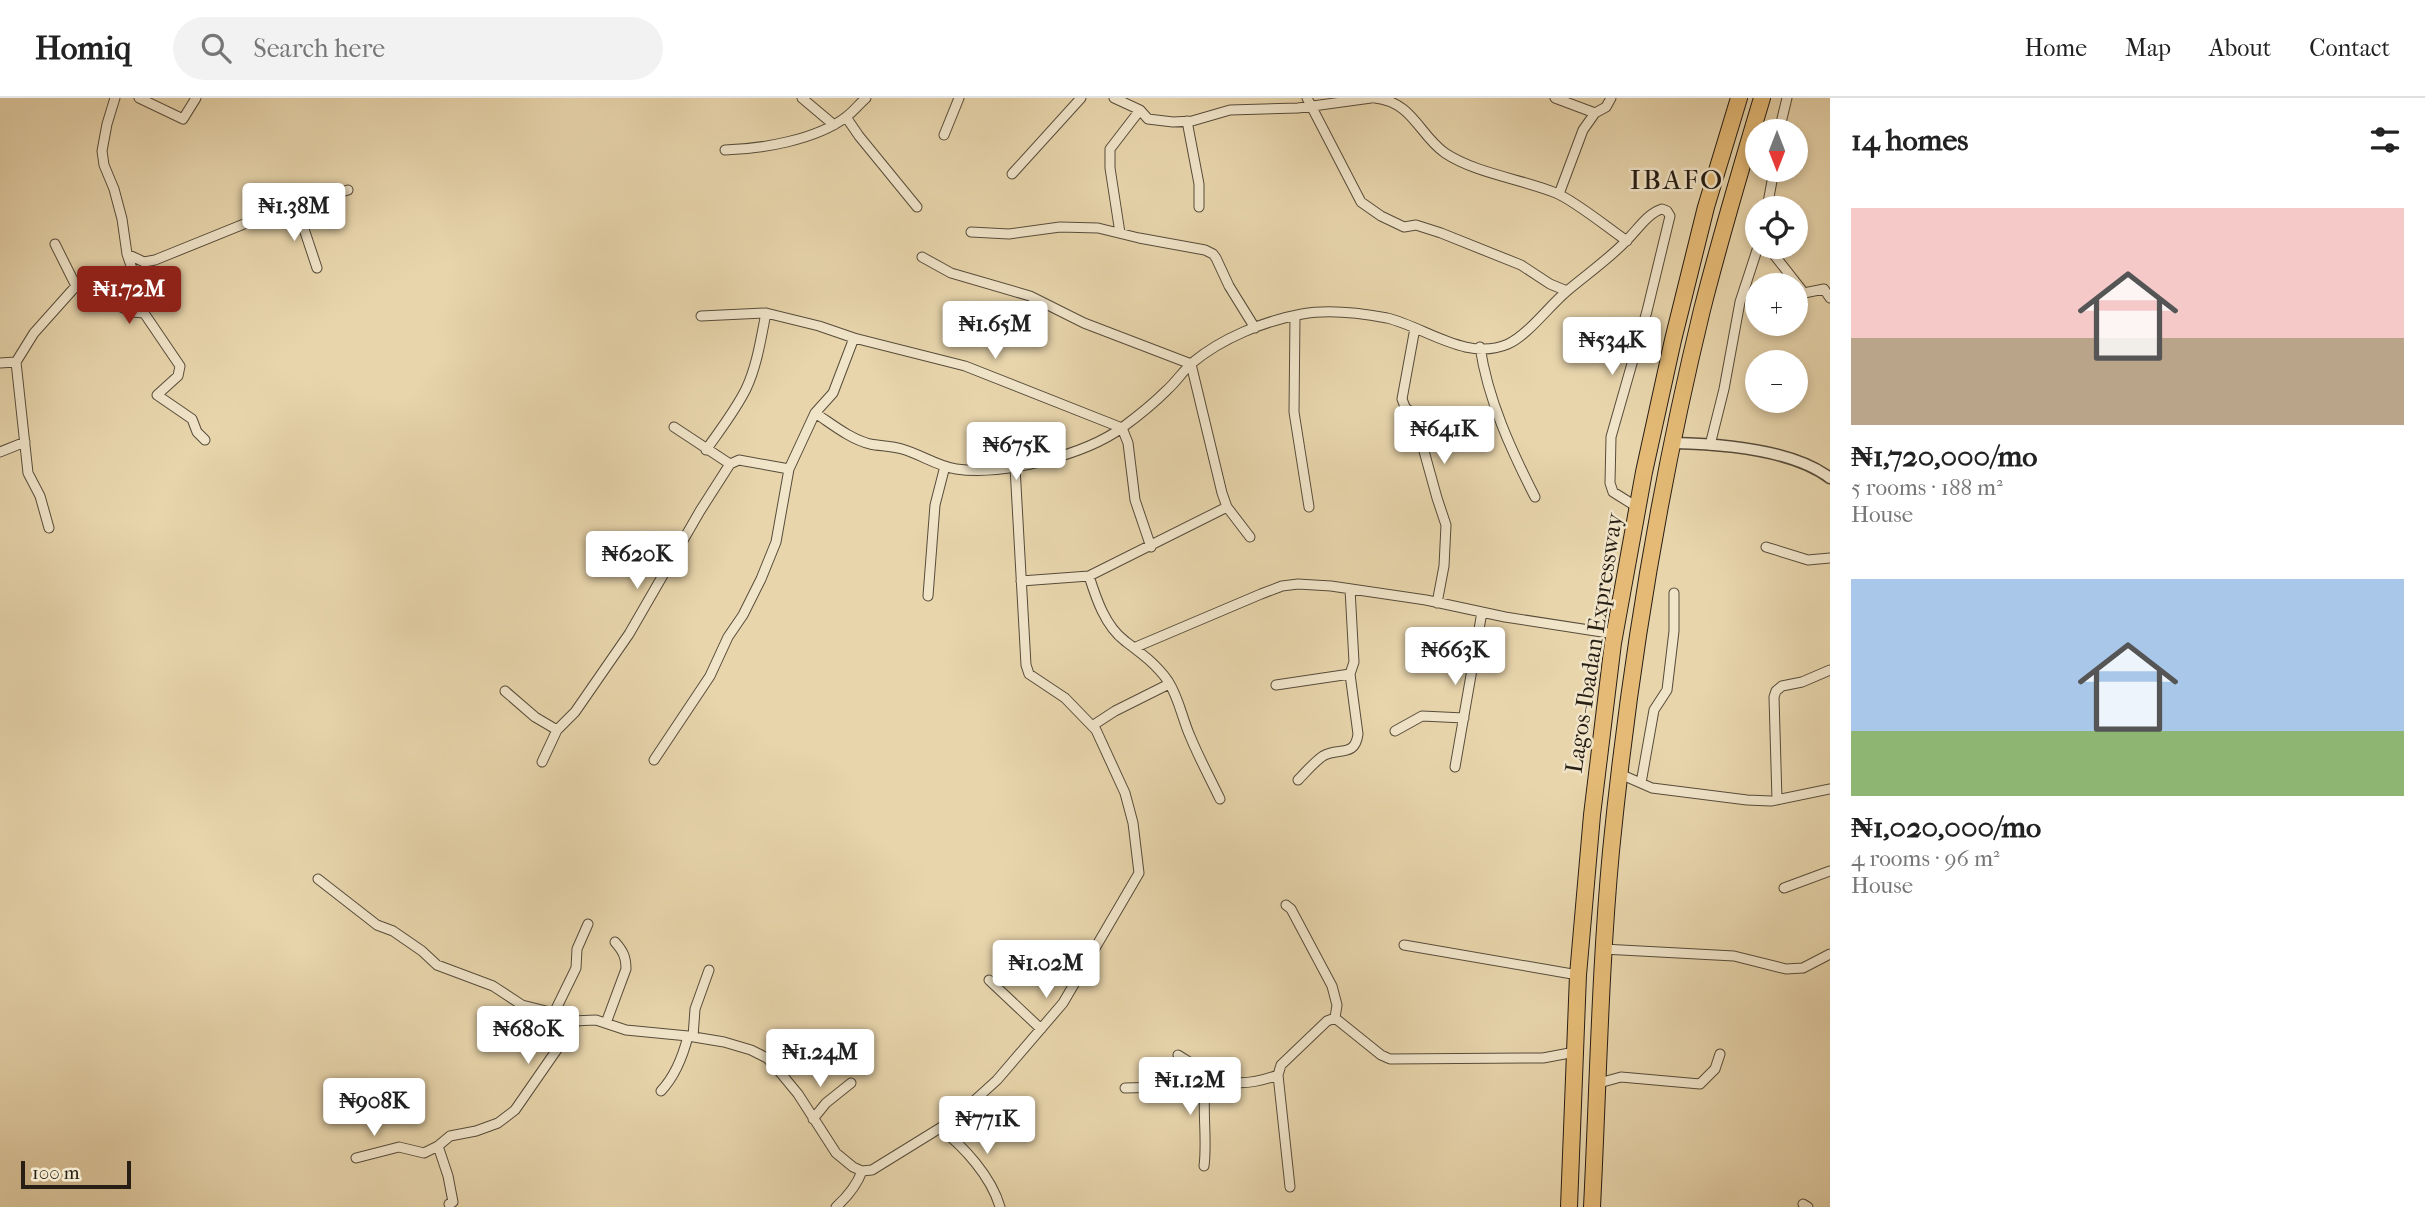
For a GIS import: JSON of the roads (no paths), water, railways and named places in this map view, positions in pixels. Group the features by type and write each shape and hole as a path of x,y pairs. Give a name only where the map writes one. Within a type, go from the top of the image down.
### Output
{"highway":[{"name":"Lagos-Ibadan Expressway","path":"1569,1207 1578,975 1599,754 1615,634 1637,507 1679,313 1706,207 1739,98"},
{"name":"Lagos-Ibadan Expressway","path":"1592,1207 1603,949 1620,774 1645,594 1701,313 1762,98"}],"street":[{"path":"115,98 102,151 104,165 114,189 127,254 141,295 144,313 180,366 178,376 157,395 192,419 197,432 205,440"},
{"path":"139,98 183,119 196,98"},
{"path":"802,98 834,125"},
{"path":"725,150 779,143 834,125 866,98"},
{"path":"944,135 959,98"},
{"path":"1012,174 1081,98"},
{"path":"1114,98 1140,110 1148,119 1187,121 1230,110 1373,98 1394,101 1422,127 1441,150 1459,161 1559,194 1627,241"},
{"path":"1226,98 1230,110"},
{"path":"1555,98 1595,113"},
{"path":"1559,194 1583,130 1595,113 1606,107 1611,98"},
{"path":"1782,119 1787,98"},
{"path":"1309,103 1361,202 1404,227 1416,225 1441,233 1521,265 1550,284 1567,291"},
{"path":"1119,233 1110,149 1140,110"},
{"path":"846,117 917,207"},
{"path":"1187,121 1199,184 1199,207"},
{"path":"127,254 144,262 155,260 276,211 348,190"},
{"path":"815,414 855,438 900,448 945,466 973,470 1015,467 1100,442 1122,428 1166,391 1191,364 1222,342 1255,328 1296,316 1362,314 1387,318 1453,344 1500,347 1512,342 1627,241 1654,211 1662,209 1670,216 1647,311 1611,437 1610,483 1614,492 1637,507"},
{"path":"276,211 294,215 302,223 317,268"},
{"path":"971,232 1009,234 1077,226 1098,228 1213,254 1242,310 1255,328"},
{"path":"55,244 76,286 132,312 144,313"},
{"path":"922,257 951,273 1030,296 1084,323 1191,364"},
{"path":"1710,445 1724,390 1740,302 1754,259"},
{"path":"1777,259 1804,293 1824,289 1830,298"},
{"path":"49,528 40,496 28,473 16,362 34,333 76,286"},
{"path":"701,316 766,313 819,326 854,338 965,366 1122,428 1128,443 1135,500 1151,547"},
{"path":"706,450 733,413 747,387 758,353 766,313"},
{"path":"1296,316 1294,412 1309,507"},
{"path":"1415,328 1402,399 1405,407 1414,415 1446,526 1444,566 1437,603"},
{"path":"654,760 710,676 728,637 743,615 761,579 776,542 789,469 815,414 833,393 854,338"},
{"path":"1480,347 1483,367 1511,450 1535,497"},
{"path":"0,363 16,362"},
{"path":"1191,364 1216,473 1227,507 1250,537"},
{"path":"674,427 730,464"},
{"path":"0,452 25,442"},
{"path":"1674,443 1710,445 1789,457 1818,468 1830,478"},
{"path":"542,762 557,730 575,712 629,634 700,510 730,464 739,460 789,469"},
{"path":"928,596 935,505 945,466"},
{"path":"318,879 377,925 393,931 437,965 493,986 522,1005 576,1022 590,1020 626,1030 690,1036 751,1050 766,1058 798,1094 836,1153 853,1167 862,1171 872,1170 953,1120 997,1080 1063,1003 1139,873 1133,823 1125,793 1092,726 1065,698 1028,674 1015,467"},
{"path":"1021,581 1089,576 1227,507"},
{"path":"1766,547 1808,560 1830,558"},
{"path":"1089,576 1105,617 1123,640 1136,647 1154,663 1169,684 1177,698 1189,735 1220,799"},
{"path":"1136,647 1282,586 1298,584 1350,589 1615,634"},
{"path":"1298,780 1323,756 1353,748 1357,743 1350,674 1354,662 1350,589"},
{"path":"1642,783 1654,710 1667,690 1674,631 1674,593"},
{"path":"1455,767 1482,612"},
{"path":"1777,800 1776,691 1782,686 1802,682 1830,670"},
{"path":"1276,685 1350,674"},
{"path":"1092,726 1115,711 1169,684"},
{"path":"505,691 535,717 557,730"},
{"path":"1395,731 1429,715 1464,718"},
{"path":"1620,774 1672,792 1747,800 1777,800 1830,789"},
{"path":"1784,888 1830,872"},
{"path":"1286,905 1291,909 1332,986 1337,1005 1335,1018"},
{"path":"554,1013 576,968 577,949 588,924"},
{"path":"606,1023 626,969 622,950 615,942"},
{"path":"1404,945 1578,975"},
{"path":"1603,949 1734,956 1786,970 1803,968 1830,954"},
{"path":"661,1091 671,1081 685,1051 695,1009 709,970"},
{"path":"989,980 1041,1029"},
{"path":"1335,1018 1381,1055 1390,1059 1543,1058 1575,1052"},
{"path":"1290,1187 1279,1075 1281,1065 1327,1021 1335,1018"},
{"path":"356,1158 398,1147 424,1153 450,1136 498,1123 515,1110 576,1022"},
{"path":"1598,1083 1621,1077 1700,1084 1715,1069 1720,1054"},
{"path":"1178,1055 1223,1081 1245,1085 1279,1075"},
{"path":"1204,1167 1204,1091 1209,1074"},
{"path":"813,1119 826,1103 850,1083"},
{"path":"1125,1088 1165,1087 1204,1091"},
{"path":"940,1128 957,1142 989,1182 1000,1207"},
{"path":"438,1146 451,1189 453,1202 449,1204"},
{"path":"836,1207 847,1196 862,1171"}],"district":[{"name":"IBAFO","path":"1677,179"}]}
